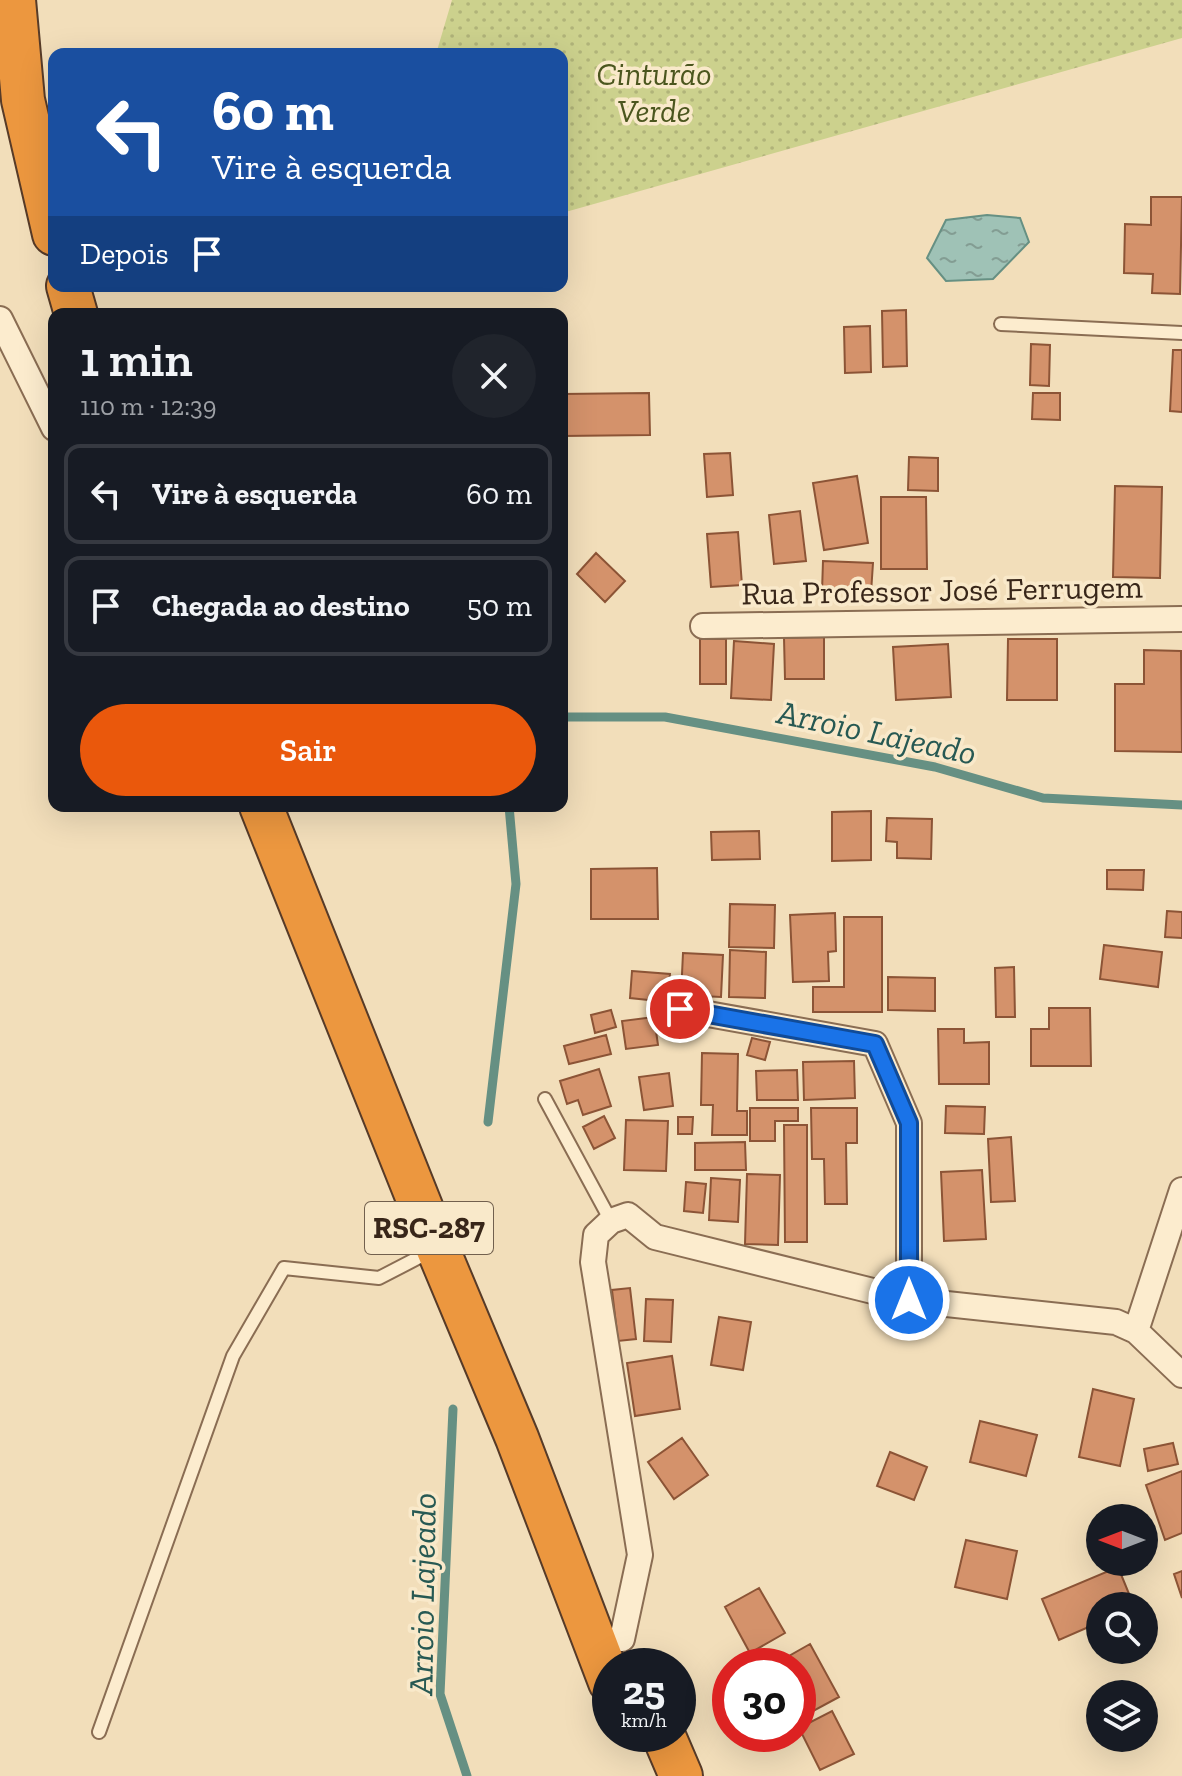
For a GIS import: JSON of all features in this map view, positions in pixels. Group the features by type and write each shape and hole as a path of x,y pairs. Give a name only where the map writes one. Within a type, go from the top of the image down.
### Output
{"highway":[{"path":"14,0 23,100 48,208"},
{"path":"43,0 48,48"},
{"name":"RSC-287","path":"263,812 437,1247 517,1438 597,1648"},
{"name":"RSC-287","path":"293,812 543,1427 626,1648"},
{"path":"640,1752 650,1776"},
{"path":"671,1752 681,1776"}],"street":[{"path":"0,319 48,416"},
{"name":"Rua Professor José Ferrugem","path":"703,626 1182,619"},
{"path":"680,1009 875,1044 909,1123 909,1300"},
{"path":"1136,1331 1182,1190"},
{"path":"628,1648 640,1555 593,1262 596,1235 611,1221 628,1215 655,1237 909,1300 1116,1322 1136,1331 1182,1375"}],"lane":[{"path":"1001,324 1182,333"},
{"path":"545,1099 611,1221"},
{"path":"99,1732 233,1356 284,1268 379,1278 437,1247"}],"green space":[{"name":"Cinturão Verde","path":"452,0 1182,0 1182,38 568,211 568,48 438,48"}],"water":[{"path":"987,215 1020,218 1029,242 993,279 946,281 927,258 946,220"}],"building":[{"path":"1151,197 1182,197 1180,294 1152,293 1153,274 1124,273 1125,224 1151,225"},
{"path":"906,310 907,366 883,367 882,311"},
{"path":"870,326 871,372 845,373 844,327"},
{"path":"1031,344 1050,345 1049,386 1030,385"},
{"path":"1173,350 1182,350 1182,412 1170,411"},
{"path":"649,393 650,435 568,436 568,394"},
{"path":"1033,393 1060,393 1060,420 1032,419"},
{"path":"730,453 733,495 707,497 704,454"},
{"path":"909,457 938,458 938,491 908,490"},
{"path":"857,476 868,543 824,550 813,483"},
{"path":"1115,486 1162,487 1160,578 1113,577"},
{"path":"881,497 926,497 927,569 881,569"},
{"path":"800,511 806,561 774,564 769,515"},
{"path":"738,532 742,585 711,587 707,534"},
{"path":"596,553 625,581 605,602 577,574"},
{"path":"823,561 873,563 871,593 822,592"},
{"path":"824,637 824,679 785,679 784,638"},
{"path":"700,639 726,639 726,684 700,684"},
{"path":"1008,639 1057,639 1057,700 1007,700"},
{"path":"734,641 774,644 771,700 731,698"},
{"path":"948,644 951,697 896,700 893,647"},
{"path":"1144,650 1181,651 1182,752 1115,751 1115,684 1144,684"},
{"path":"871,811 871,860 832,861 832,812"},
{"path":"887,818 932,819 931,859 897,858 897,842 886,841"},
{"path":"759,831 760,859 712,860 711,832"},
{"path":"657,868 658,919 591,919 591,869"},
{"path":"1107,870 1144,870 1143,890 1107,889"},
{"path":"730,904 775,905 774,948 729,947"},
{"path":"1167,911 1182,912 1182,938 1165,937"},
{"path":"835,913 836,951 828,952 829,981 793,982 790,915"},
{"path":"844,917 882,917 882,1012 813,1012 813,987 844,987"},
{"path":"1104,945 1162,952 1158,987 1100,979"},
{"path":"730,950 766,952 765,998 729,997"},
{"path":"683,953 723,955 721,997 681,995"},
{"path":"1014,967 1015,1017 996,1017 995,968"},
{"path":"632,971 670,974 667,1002 630,998"},
{"path":"888,977 935,978 935,1011 888,1010"},
{"path":"1049,1008 1090,1008 1091,1066 1031,1066 1031,1029 1049,1029"},
{"path":"611,1010 616,1027 595,1033 591,1015"},
{"path":"654,1017 658,1045 626,1049 622,1021"},
{"path":"938,1029 964,1029 964,1043 989,1042 989,1084 939,1084"},
{"path":"606,1035 611,1054 569,1064 564,1046"},
{"path":"752,1038 770,1042 765,1060 747,1055"},
{"path":"702,1053 738,1054 737,1111 747,1111 747,1135 712,1135 713,1105 701,1105"},
{"path":"854,1061 855,1098 804,1100 803,1062"},
{"path":"599,1069 611,1106 583,1115 578,1100 567,1104 560,1081"},
{"path":"797,1070 798,1100 757,1100 756,1071"},
{"path":"669,1073 673,1106 644,1110 639,1077"},
{"path":"946,1106 985,1107 984,1134 945,1133"},
{"path":"750,1108 798,1108 798,1121 775,1121 775,1141 750,1141"},
{"path":"811,1108 857,1108 857,1143 846,1143 847,1204 825,1204 824,1159 812,1159"},
{"path":"604,1116 615,1138 594,1149 583,1127"},
{"path":"678,1117 693,1117 692,1134 678,1134"},
{"path":"626,1120 668,1121 666,1171 624,1170"},
{"path":"784,1125 807,1125 807,1242 785,1242"},
{"path":"1011,1137 1015,1201 991,1202 988,1139"},
{"path":"745,1142 746,1170 695,1170 695,1143"},
{"path":"982,1170 986,1239 944,1241 941,1172"},
{"path":"747,1174 780,1175 778,1245 745,1244"},
{"path":"711,1178 740,1180 738,1222 709,1220"},
{"path":"686,1182 706,1184 703,1213 684,1211"},
{"path":"630,1288 636,1339 618,1341 612,1290"},
{"path":"646,1299 673,1300 671,1342 644,1341"},
{"path":"719,1317 751,1322 743,1370 711,1365"},
{"path":"672,1356 680,1409 635,1416 627,1363"},
{"path":"1093,1389 1134,1399 1120,1466 1079,1457"},
{"path":"980,1421 1037,1435 1026,1476 970,1462"},
{"path":"682,1438 708,1475 674,1499 648,1462"},
{"path":"1173,1443 1178,1464 1148,1471 1144,1449"},
{"path":"890,1452 927,1467 914,1500 877,1486"},
{"path":"1182,1471 1182,1533 1165,1540 1158,1520 1158,1504 1153,1504 1146,1485"},
{"path":"966,1540 1017,1551 1007,1599 955,1587"},
{"path":"1182,1571 1182,1598 1174,1574"},
{"path":"1097,1576 1122,1576 1128,1592 1086,1592 1086,1628 1059,1640 1042,1599"},
{"path":"759,1588 785,1633 759,1648 747,1648 725,1607"},
{"path":"816,1655 839,1697 816,1709"},
{"path":"832,1711 854,1754 820,1770 811,1752 816,1752 816,1719"}],"waterway":[{"name":"Arroio Lajeado","path":"568,717 665,717 935,767 1043,798 1182,805"},
{"name":"Arroio Lajeado","path":"488,1122 516,884 510,812"},
{"name":"Arroio Lajeado","path":"453,1409 440,1694 467,1776"}],"route":[{"path":"680,1009 875,1044 909,1123 909,1300"}]}
